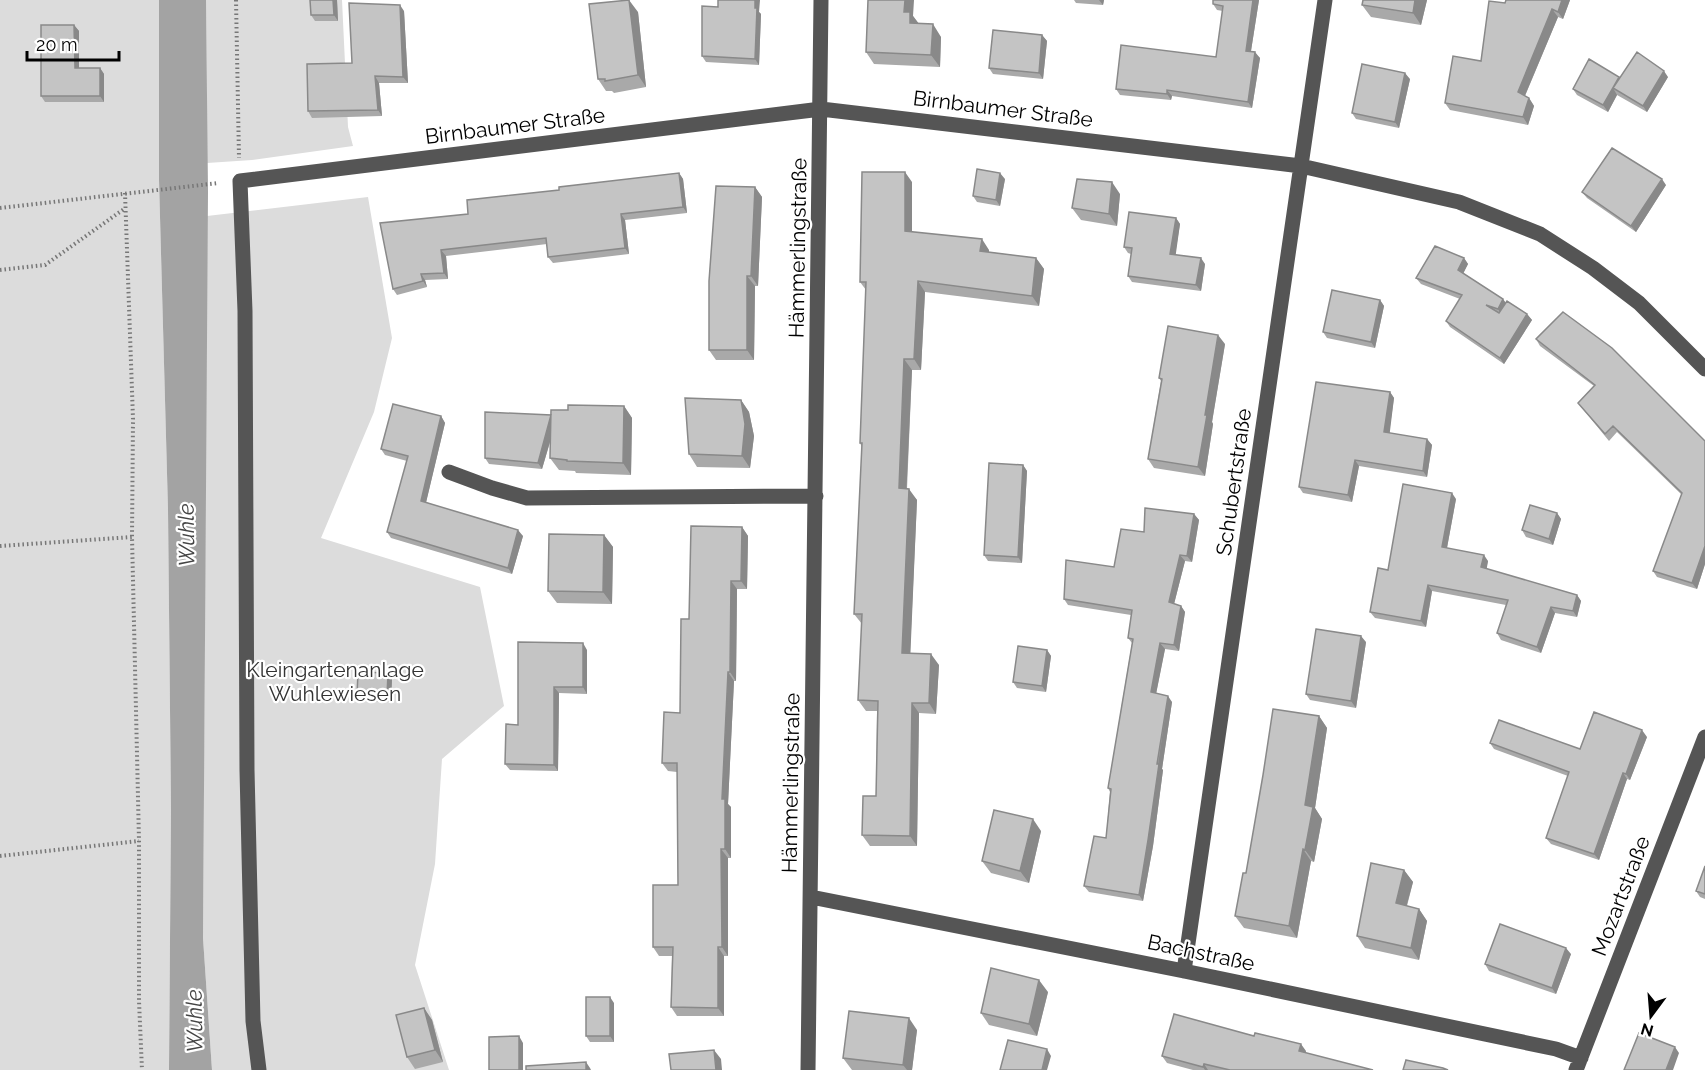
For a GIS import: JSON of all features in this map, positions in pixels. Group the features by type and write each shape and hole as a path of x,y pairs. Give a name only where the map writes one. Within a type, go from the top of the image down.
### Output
{"street":[{"name":"Hämmerlingstraße","path":"808,1070 821,0"},
{"name":"Schubertstraße","path":"1184,971 1325,0"},
{"name":"Birnbaumer Straße","path":"240,181 821,109 1301,166 1459,202 1540,234 1593,268 1639,303 1705,369"},
{"path":"240,181 244,311 247,770 253,1021 259,1070"},
{"path":"449,472 492,489 527,498 816,496"},
{"name":"Mozartstraße","path":"1578,1064 1705,736"},
{"name":"Bachstraße","path":"811,897 1184,971 1556,1049 1578,1064"}],"path":[{"path":"237,0 240,181"},
{"path":"0,208 219,183"},
{"path":"125,193 133,419 132,537 142,1070"},
{"path":"0,270 45,265 125,209"},
{"path":"0,546 132,537"},
{"path":"0,856 139,841"}],"green space":[{"path":"0,0 159,0 159,180 168,510 171,809 169,1070 0,1070"},
{"path":"206,0 342,0 348,127 353,146 252,160 207,163"},
{"name":"Kleingartenanlage Wuhlewiesen","path":"368,197 392,338 374,412 321,538 480,587 504,706 442,759 435,864 415,965 449,1070 212,1070 203,938 207,216"}],"water":[{"name":"Wuhle","path":"159,0 206,0 208,192 203,938 212,1070 169,1070 171,809 168,510 159,180"}],"building":[{"path":"310,0 333,0 334,15 311,15"},
{"path":"629,0 638,75 605,81 605,79 598,79 589,4"},
{"path":"718,0 755,0 755,8 757,8 755,59 702,56 702,6 718,7"},
{"path":"868,0 905,0 904,12 910,12 910,23 933,24 931,55 866,52"},
{"path":"1213,0 1253,0 1246,51 1255,52 1248,102 1167,90 1167,94 1116,89 1121,45 1216,57 1223,6 1213,4"},
{"path":"1363,0 1415,0 1413,13 1362,5"},
{"path":"1506,0 1562,0 1558,12 1552,9 1518,92 1529,98 1523,117 1445,103 1453,56 1481,61 1489,1 1505,3"},
{"path":"349,3 400,5 403,77 375,76 378,110 308,111 307,64 352,63"},
{"path":"41,25 74,25 75,68 100,68 100,96 41,96"},
{"path":"993,30 1042,35 1039,73 989,68"},
{"path":"1637,52 1664,71 1643,106 1613,88"},
{"path":"1589,59 1619,77 1603,105 1573,89"},
{"path":"1362,64 1405,73 1395,122 1352,113"},
{"path":"1612,148 1662,179 1631,226 1582,192"},
{"path":"977,169 1000,173 996,200 973,196"},
{"path":"862,172 905,172 905,231 982,239 980,251 1036,258 1032,296 918,281 914,359 904,359 899,488 909,489 902,653 931,654 929,703 912,703 910,836 862,835 863,796 876,796 878,701 858,700 862,614 854,614 862,443 860,443 866,282 860,282"},
{"path":"679,173 683,207 621,214 625,248 548,257 546,238 441,250 444,273 421,274 423,281 393,289 380,223 468,214 467,200"},
{"path":"1077,179 1112,182 1109,214 1072,208"},
{"path":"716,186 755,187 751,276 747,276 747,350 709,350 709,281"},
{"path":"1129,212 1176,218 1170,254 1201,258 1196,285 1128,276 1132,248 1124,247"},
{"path":"1435,246 1464,258 1458,270 1503,299 1498,309 1486,305 1499,313 1507,301 1527,314 1500,358 1446,321 1462,295 1416,278"},
{"path":"1332,290 1380,300 1371,342 1323,332"},
{"path":"1563,312 1612,348 1705,441 1705,546 1692,583 1653,571 1682,493 1613,426 1605,434 1578,403 1595,385 1536,339"},
{"path":"1168,326 1218,335 1198,467 1148,459 1162,379 1159,378"},
{"path":"1316,382 1390,392 1384,432 1427,439 1423,471 1355,460 1348,495 1299,487"},
{"path":"685,398 741,400 745,424 742,456 689,454"},
{"path":"393,404 441,416 421,501 518,530 508,568 387,532 408,456 381,449"},
{"path":"568,405 624,406 623,463 567,461 550,458 551,410 568,410"},
{"path":"485,412 551,415 538,463 485,458"},
{"path":"989,463 1023,465 1018,557 984,555"},
{"path":"1403,484 1452,493 1442,547 1484,555 1481,567 1577,595 1573,611 1551,607 1537,647 1497,633 1508,600 1428,585 1421,621 1370,612 1378,568 1388,570"},
{"path":"1530,505 1557,513 1549,539 1522,530"},
{"path":"1145,508 1194,514 1187,556 1180,555 1169,602 1181,606 1174,645 1160,643 1151,692 1168,696 1139,895 1084,886 1094,836 1106,838 1111,789 1108,788 1133,639 1128,638 1132,610 1064,599 1066,560 1114,567 1121,529 1144,532"},
{"path":"691,526 742,527 741,581 731,581 730,672 728,672 722,799 725,799 725,849 721,849 722,947 718,947 718,1008 671,1007 673,947 653,947 653,885 678,885 677,763 662,763 664,712 680,713 681,619 689,619"},
{"path":"549,534 604,535 603,592 548,591"},
{"path":"1316,629 1361,636 1351,701 1306,694"},
{"path":"518,642 583,643 583,687 554,687 554,765 505,764 506,724 518,725"},
{"path":"1018,646 1047,650 1042,686 1013,682"},
{"path":"358,672 388,673 387,696 357,695"},
{"path":"1273,709 1319,716 1305,805 1313,807 1289,926 1235,916 1243,873 1246,873"},
{"path":"1594,712 1642,730 1626,774 1623,773 1594,854 1546,838 1569,772 1490,743 1499,720 1580,749"},
{"path":"994,810 1033,819 1020,871 982,861"},
{"path":"1371,863 1404,870 1396,903 1419,909 1411,948 1357,936"},
{"path":"1705,866 1705,894 1696,891"},
{"path":"1500,924 1566,948 1552,988 1485,964"},
{"path":"991,968 1039,980 1029,1024 981,1013"},
{"path":"586,997 610,997 610,1036 586,1036"},
{"path":"424,1008 435,1050 407,1057 396,1015"},
{"path":"849,1011 909,1018 903,1065 843,1058"},
{"path":"1174,1014 1254,1036 1255,1033 1301,1044 1299,1051 1373,1070 1230,1070 1204,1064 1203,1067 1162,1056"},
{"path":"1639,1033 1675,1047 1666,1070 1624,1070"},
{"path":"519,1036 519,1070 489,1070 489,1037"},
{"path":"1008,1040 1047,1049 1042,1070 1000,1070"},
{"path":"714,1050 716,1070 671,1070 669,1054"},
{"path":"1406,1060 1443,1068 1448,1070 1403,1070"},
{"path":"586,1062 586,1070 526,1070 526,1066"}]}
